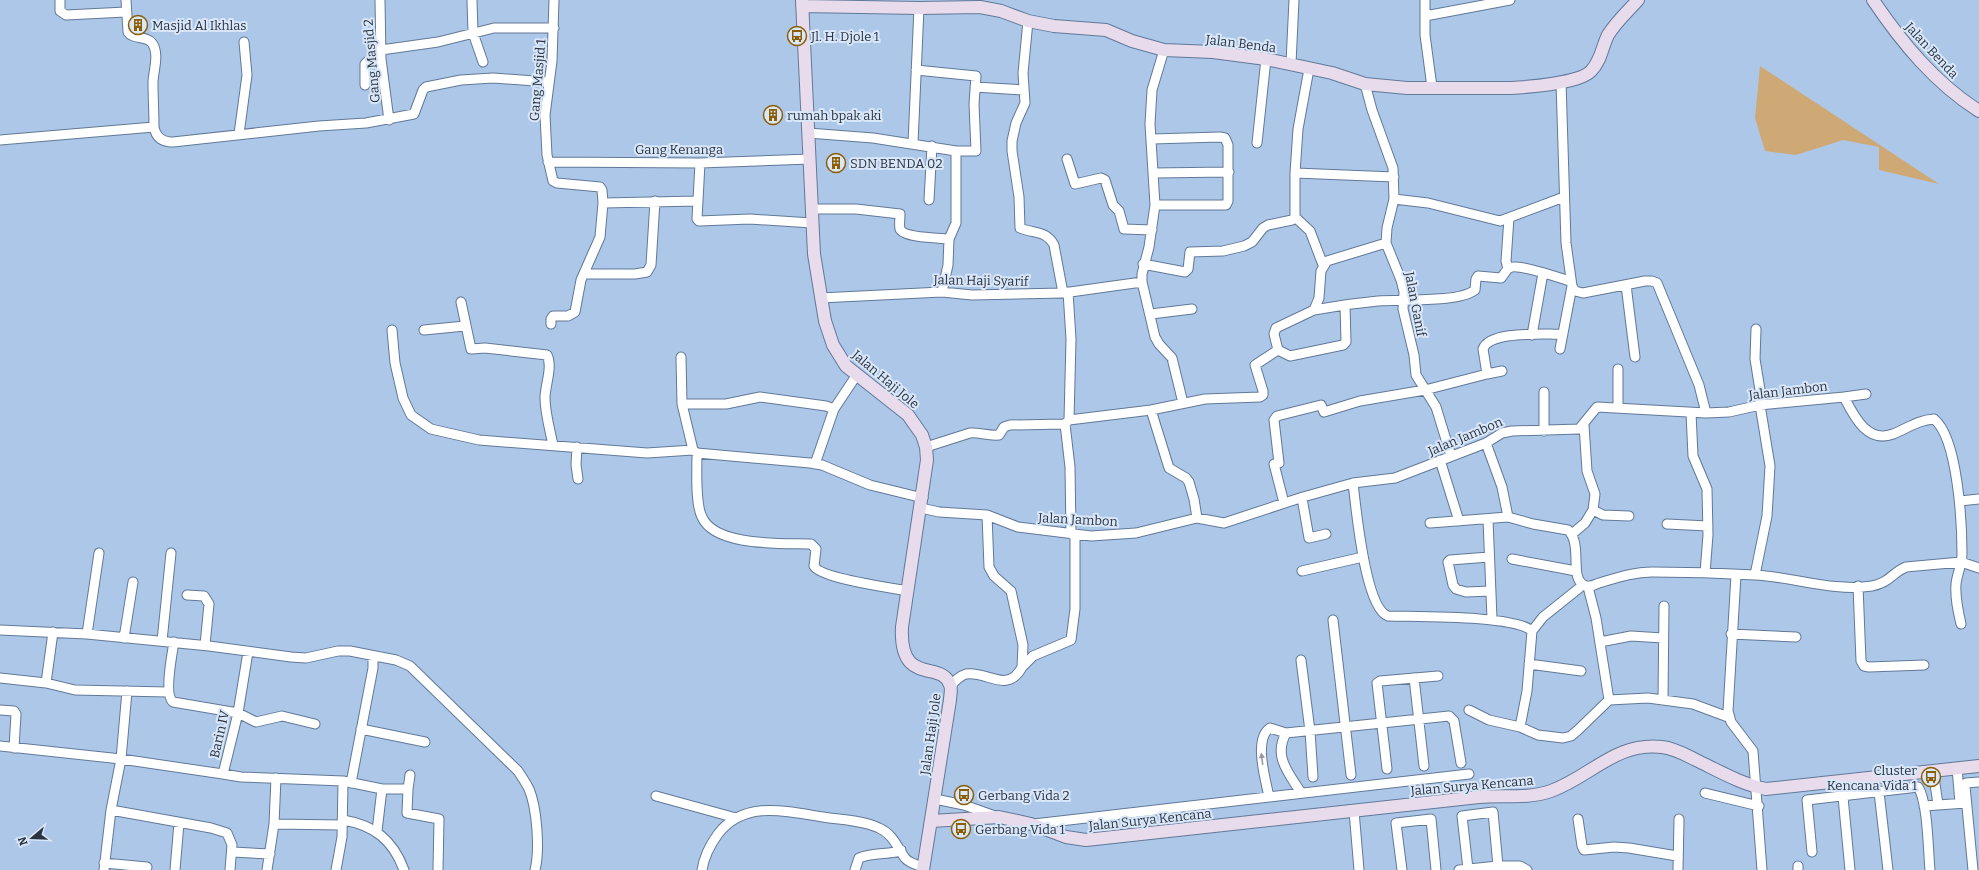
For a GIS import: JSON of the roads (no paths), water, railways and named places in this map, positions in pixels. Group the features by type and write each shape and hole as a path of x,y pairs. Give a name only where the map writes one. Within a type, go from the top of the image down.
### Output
{"street":[{"path":"60,0 60,11 66,15 126,12"},
{"path":"126,0 127,29 129,34 148,39 154,46 154,127 155,133 160,139 166,142 389,120 414,114 423,90 426,87 461,80 493,78 548,82"},
{"name":"Gang Masjid 2","path":"380,0 381,54 389,120"},
{"path":"472,0 473,33 483,62"},
{"name":"Gang Masjid 1","path":"554,0 552,61 548,82 545,115 548,162 553,181 559,184 600,187 602,190 603,203"},
{"path":"1291,64 1294,0"},
{"path":"1425,0 1426,49 1432,87"},
{"path":"1425,16 1510,0"},
{"name":"Jalan Benda","path":"802,3 919,8 940,3 980,7 1001,11 1028,21 1054,26 1106,30 1132,41 1164,50 1212,52 1266,59 1332,73 1365,84 1406,88 1525,88 1576,79 1591,72 1601,56 1608,36 1616,24 1638,0"},
{"name":"Jalan Benda","path":"1873,0 1902,41 1941,82 1958,98 1979,111"},
{"name":"Jalan Haji Jole","path":"802,3 814,254 820,298 833,345 839,357 856,376 908,414 918,427 926,447 927,460 922,503 902,636 905,655 910,663 945,677 951,686 923,869"},
{"path":"912,143 919,8"},
{"path":"951,686 958,678 967,674 1004,681 1010,680 1033,656 1071,640 1075,609 1073,534 1067,422 1071,339 1066,292 1054,245 1051,239 1039,232 1026,231 1020,228 1018,223 1019,197 1012,151 1012,141 1016,124 1025,103 1023,73 1028,21"},
{"path":"365,85 365,64 381,54 494,28 554,28"},
{"path":"239,134 247,75 244,42"},
{"path":"1164,50 1152,90 1150,124 1155,205 1152,230 1143,264 1142,282 1158,344 1172,358 1183,403"},
{"path":"1257,143 1266,59"},
{"path":"1308,69 1299,122 1295,173 1295,217 1310,231 1323,265"},
{"path":"808,133 874,138 956,151 974,152 977,150 974,104 975,75 916,70"},
{"path":"1560,349 1571,284 1564,197 1561,82"},
{"name":"Jalan Ganif","path":"1365,84 1372,110 1393,168 1394,199 1387,228 1386,243 1401,280 1403,309 1414,355 1416,375 1436,407 1451,456"},
{"path":"975,87 1024,90"},
{"path":"0,140 154,127"},
{"path":"1152,139 1225,138 1228,145 1229,172 1228,201 1226,205 1155,205"},
{"path":"929,200 932,146"},
{"path":"942,292 948,265 949,239 956,223 956,151"},
{"name":"Gang Kenanga","path":"548,162 700,163 810,159"},
{"path":"1067,159 1075,184 1101,178 1105,180 1113,204 1119,211 1124,228 1152,230"},
{"path":"700,163 697,219 700,221 750,219 812,223"},
{"path":"1154,173 1229,172"},
{"path":"1295,173 1394,177"},
{"path":"1394,199 1430,204 1500,221 1564,197"},
{"path":"584,274 635,274 647,272 651,265 655,201"},
{"path":"551,324 551,319 554,316 574,314 584,274 600,236 603,203 698,201"},
{"path":"813,209 856,209 900,214 900,229 903,233 923,237 949,239"},
{"path":"1143,264 1184,272 1188,269 1190,252 1223,251 1244,246 1252,242 1263,228 1268,225 1292,220 1295,217"},
{"path":"1508,269 1506,261 1509,218"},
{"path":"1314,310 1319,298 1321,271 1323,265 1327,261 1386,243"},
{"path":"1508,269 1532,270 1543,273 1571,284 1575,291 1583,293 1652,281 1660,288 1699,385 1706,413"},
{"path":"1345,305 1346,342 1343,345 1290,356 1278,350 1274,334 1276,328 1314,310 1345,305 1403,300 1428,300 1472,292 1475,290 1476,279 1478,276 1501,278 1508,269"},
{"path":"1532,334 1543,273"},
{"name":"Jalan Haji Syarif","path":"820,298 942,292 972,294 1066,292 1142,282"},
{"path":"1626,285 1635,357"},
{"path":"461,302 471,349 485,348 547,354 549,358 545,398 553,445"},
{"path":"1151,314 1192,309"},
{"path":"424,330 465,326"},
{"path":"1755,575 1762,546 1769,489 1768,449 1760,405 1760,390 1755,360 1756,329"},
{"name":"Jalan Jambon","path":"392,330 393,351 399,385 407,408 417,420 431,429 479,440 647,453 695,451 815,464 922,503 939,512 987,515 1018,527 1091,536 1136,534 1197,518 1224,523 1284,503 1353,483 1395,478 1486,443 1502,433 1512,431 1579,429 1584,426 1592,412 1597,408 1691,413 1729,412 1760,405 1844,397 1862,427 1873,435 1892,435 1912,424 1927,419 1934,419 1938,422 1950,451 1960,501"},
{"path":"1487,374 1483,349 1485,345 1512,334 1563,334"},
{"path":"926,447 974,432 985,436 999,435 1004,427 1010,425 1067,422 1151,410 1221,397 1260,397 1263,395 1263,391 1255,365 1257,362 1278,350"},
{"path":"681,357 682,404 695,451 699,510 706,524 720,534 752,541 811,544 816,549 814,566 820,573 866,584 908,591"},
{"path":"1618,369 1618,408"},
{"path":"1284,503 1274,464 1279,463 1274,420 1277,416 1321,405 1324,412 1360,400 1425,390 1487,374 1502,372"},
{"path":"815,464 834,409 856,376"},
{"path":"1544,392 1544,431"},
{"path":"1844,397 1866,394"},
{"path":"682,404 726,404 760,397 826,406 834,409"},
{"path":"1151,410 1169,468 1186,478 1192,488 1197,518"},
{"path":"1691,413 1693,456 1707,489 1708,526 1705,573"},
{"path":"1572,534 1585,523 1593,510 1595,494 1587,470 1584,426"},
{"path":"1486,443 1502,488 1508,517"},
{"path":"578,447 576,465 578,479"},
{"path":"1440,460 1459,520"},
{"path":"1353,483 1363,557 1375,600 1383,614 1388,616 1492,620 1522,625 1532,631"},
{"path":"1302,498 1309,538 1326,534"},
{"path":"1961,624 1956,590 1961,562 1960,501 1979,499"},
{"path":"1593,510 1603,515 1628,516"},
{"path":"987,515 989,567 994,576 1011,591 1024,644 1022,667"},
{"path":"1430,523 1508,517 1532,524 1568,530 1572,534 1576,544 1576,571 1586,586 1600,642 1609,700"},
{"path":"1488,518 1492,620"},
{"path":"1667,524 1708,526"},
{"path":"87,634 99,553"},
{"path":"162,641 171,553"},
{"path":"1489,556 1450,560 1448,562 1456,589 1466,592 1491,591"},
{"path":"1302,571 1363,557"},
{"path":"1512,559 1576,571"},
{"path":"1520,727 1527,692 1532,631 1549,612 1586,586 1642,572 1755,575 1834,587 1858,586 1879,584 1889,580 1906,567 1961,562 1979,568"},
{"path":"1728,717 1732,659 1731,634 1736,575"},
{"path":"124,638 133,582"},
{"path":"1858,586 1862,661 1864,666 1924,665"},
{"path":"186,595 204,596 209,604 205,645"},
{"path":"1663,700 1664,606"},
{"path":"1333,620 1351,775"},
{"path":"0,630 87,634 205,645 248,652 306,658 338,651 396,660 410,666 518,771 529,789 533,801 538,848 535,870"},
{"path":"46,683 53,632"},
{"path":"1731,634 1796,638"},
{"path":"1600,642 1631,636 1663,638"},
{"path":"174,642 168,692 173,702 238,713 256,722 282,716 315,724"},
{"name":"Barin IV","path":"248,652 238,713 224,774 347,782 382,789 408,789"},
{"path":"336,870 347,782 361,729 373,668 373,656"},
{"path":"1301,660 1310,731 1313,777"},
{"path":"1529,664 1582,671"},
{"path":"1387,769 1377,683 1380,681 1438,676"},
{"path":"0,678 46,683 75,690 168,692"},
{"path":"1414,678 1424,766"},
{"path":"127,691 121,760 111,810 104,867 147,867"},
{"path":"1469,710 1489,720 1520,727 1538,735 1556,738 1571,736 1609,700 1648,698 1693,704 1728,717 1753,751 1759,806 1762,870"},
{"path":"0,710 14,711 16,714 14,748"},
{"path":"1269,797 1261,749 1268,729 1286,733 1449,716 1453,718 1461,763"},
{"path":"361,729 425,742"},
{"path":"1286,733 1282,740 1280,753 1283,763 1301,793"},
{"path":"0,746 224,774"},
{"name":"Jalan Surya Kencana","path":"935,798 964,805 999,817 1031,824 1066,837 1086,840 1479,797 1535,795 1552,791 1621,752 1642,746 1664,747 1680,752 1756,787 1766,789 1979,766"},
{"path":"1957,768 1973,870"},
{"path":"1934,771 1938,804"},
{"path":"1031,824 1469,774"},
{"path":"410,776 407,813 439,819 438,870"},
{"path":"267,870 274,824 276,778"},
{"path":"1963,803 1966,783 1979,782"},
{"path":"1812,852 1807,800 1843,797 1918,787 1924,806 1930,870"},
{"path":"376,831 382,789"},
{"path":"1879,792 1888,870"},
{"path":"1705,793 1759,806"},
{"path":"656,796 736,818"},
{"path":"1843,797 1850,870"},
{"path":"1924,806 1963,803"},
{"path":"111,810 179,822 227,833 231,839 233,852 230,870"},
{"path":"702,870 706,854 715,838 723,828 736,818 746,813 774,810 861,823 879,828 886,832 901,850 905,858 912,864 923,869"},
{"path":"1354,811 1359,870"},
{"path":"1498,868 1493,812 1462,816 1465,870 1498,868 1520,866 1527,870"},
{"name":"Jalan Surya Kencana","path":"931,821 999,817"},
{"path":"1402,870 1396,823 1431,819 1436,870"},
{"path":"1578,819 1580,840 1584,850 1614,847 1677,856"},
{"path":"1678,870 1677,856 1679,819"},
{"path":"175,870 179,822"},
{"path":"274,824 342,823 366,826 376,831 396,854 404,870"},
{"path":"856,870 859,858 879,853 897,853 901,850"},
{"path":"233,852 270,854"}],"place":[{"name":"Masjid Al Ikhlas","path":"138,25"},
{"name":"Jl. H. Djole 1","path":"797,36"},
{"name":"rumah bpak aki","path":"773,115"},
{"name":"SDN BENDA 02","path":"836,163"},
{"name":"Cluster Kencana Vida 1","path":"1931,777"},
{"name":"Gerbang Vida 2","path":"964,795"},
{"name":"Gerbang Vida 1","path":"961,829"}]}
